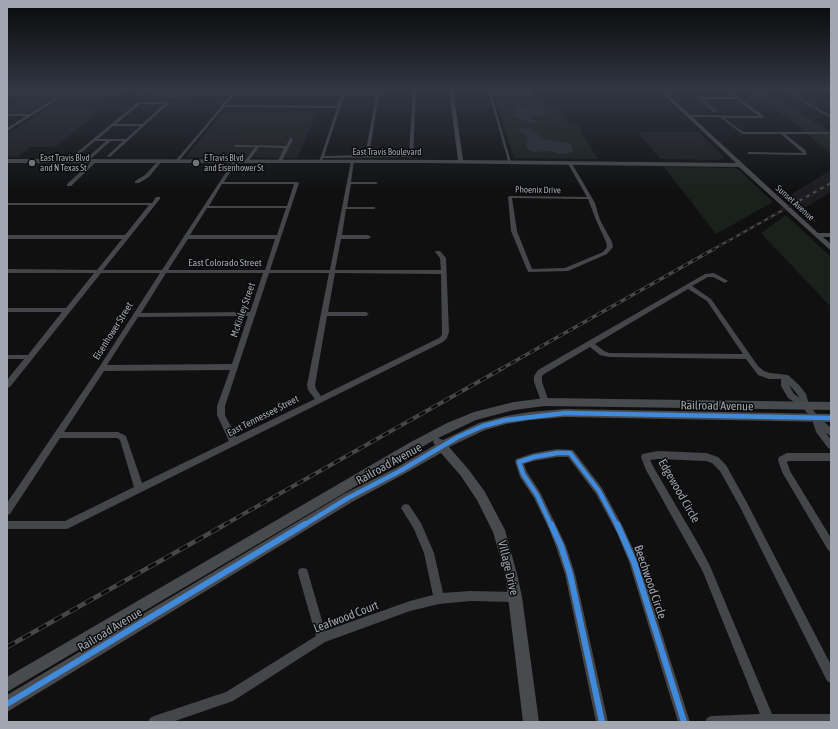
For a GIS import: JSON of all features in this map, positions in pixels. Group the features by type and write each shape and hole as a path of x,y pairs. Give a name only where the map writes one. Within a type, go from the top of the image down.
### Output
{"main road":[{"path":"7,130 16,124"},
{"path":"456,124 461,161"},
{"name":"Sunset Avenue","path":"698,124 764,187 831,240"},
{"name":"East Travis Boulevard","path":"7,160 280,161 321,159 353,161 510,161 741,165"},
{"name":"Sunset Avenue","path":"824,235 831,248"},
{"name":"Railroad Avenue","path":"7,685 432,435 474,416 514,406 545,402 831,406"},
{"name":"Railroad Avenue","path":"7,704 348,498 400,471 441,446 483,426 506,420 545,414 831,418"},
{"name":"Village Drive","path":"432,435 465,473 481,496 499,530 511,574 515,597 531,722"}],"street":[{"path":"177,161 207,124"},
{"path":"321,159 333,124"},
{"path":"367,157 373,124"},
{"name":"East Travis Boulevard","path":"321,159 411,156 413,155 414,124"},
{"path":"499,124 510,161"},
{"path":"730,124 742,133 831,133"},
{"path":"75,156 112,125 142,125"},
{"path":"109,156 142,125"},
{"path":"749,153 805,154 804,151 783,134"},
{"path":"280,161 291,139"},
{"path":"94,140 126,140"},
{"path":"87,160 110,140"},
{"path":"236,146 287,147"},
{"path":"247,161 258,146"},
{"path":"68,185 96,160"},
{"path":"137,182 147,176 160,161"},
{"name":"Eisenhower Street","path":"7,512 102,368 235,161"},
{"path":"319,399 312,390 311,385 340,237 353,161"},
{"name":"Phoenix Drive","path":"569,162 590,198 610,247 605,252 566,270 530,271 514,231 510,198 590,198"},
{"name":"McKinley Street","path":"221,183 297,183 220,410 234,442"},
{"path":"349,183 376,183"},
{"path":"7,385 158,198"},
{"path":"7,204 153,204"},
{"path":"206,207 289,208"},
{"path":"345,208 374,208"},
{"path":"7,237 126,237"},
{"path":"186,237 279,237"},
{"path":"340,237 368,237"},
{"name":"East Tennessee Street","path":"7,525 66,525 441,340 445,336 446,332 444,272 443,258 438,252"},
{"name":"East Colorado Street","path":"7,271 444,272"},
{"path":"545,402 538,382 538,376 541,372 574,351 591,344 707,275 714,276 725,281"},
{"path":"688,286 709,300 748,357 761,373 769,376 785,377 785,386 791,396 806,406 815,418 831,433"},
{"path":"7,310 68,310"},
{"path":"135,315 252,314"},
{"path":"325,314 366,314"},
{"path":"591,344 602,353 609,355 748,357"},
{"path":"7,357 30,357"},
{"path":"102,368 234,367"},
{"path":"815,418 819,430 831,446"},
{"path":"58,435 118,435 123,438 140,489"},
{"name":"Beechwood Circle","path":"602,722 568,567 552,526 537,495 523,474 519,462 534,457 557,453 570,453 599,491 620,530 634,562 684,722"},
{"name":"Edgewood Circle","path":"768,720 707,569 650,470 645,457 658,455 706,457 715,460 723,468 743,504 831,678"},
{"path":"831,458 787,457 782,460 786,472 831,547"},
{"path":"406,508 418,526 429,553 439,599"},
{"path":"303,572 322,638"},
{"name":"Leafwood Court","path":"154,722 229,697 322,638 410,606 439,599 470,596 515,597"},
{"path":"711,722 831,720"}],"shaded area":[{"path":"23,124 84,124 55,147 31,147 17,157 7,156 7,135"},
{"path":"212,124 312,124 297,158 186,157"},
{"path":"238,124 311,124 304,137 238,137 243,129 234,129"},
{"path":"503,124 577,125 598,159 514,158"},
{"path":"795,124 818,124 831,132 831,154"},
{"path":"523,128 530,129 545,140 568,143 572,146 573,151 567,154 562,154 548,151 534,152 528,150 526,145 529,138 518,130"},
{"path":"638,132 698,132 725,158 719,160 660,159"},
{"path":"664,167 734,168 739,170 773,202 716,234"},
{"path":"831,170 831,192 803,209 787,197"},
{"path":"786,215 831,257 831,307 761,233"}],"waterway":[{"path":"809,124 819,131"},
{"path":"826,135 831,138"}],"railway":[{"path":"712,250 831,183"},
{"path":"501,369 714,249"},
{"path":"224,525 503,368"},
{"path":"7,647 226,524"}],"cycle path":[{"path":"7,704 348,498 400,471 458,437 483,426 530,416 565,413 831,418"},
{"path":"602,722 570,574 561,546 552,526 537,495 523,474 519,462 534,457 557,453 570,453 599,491 620,530 634,562 684,722"}],"place":[{"name":"East Travis Blvd and N Texas St","path":"32,163"},
{"name":"E Travis Blvd and Eisenhower St","path":"196,163"}]}
